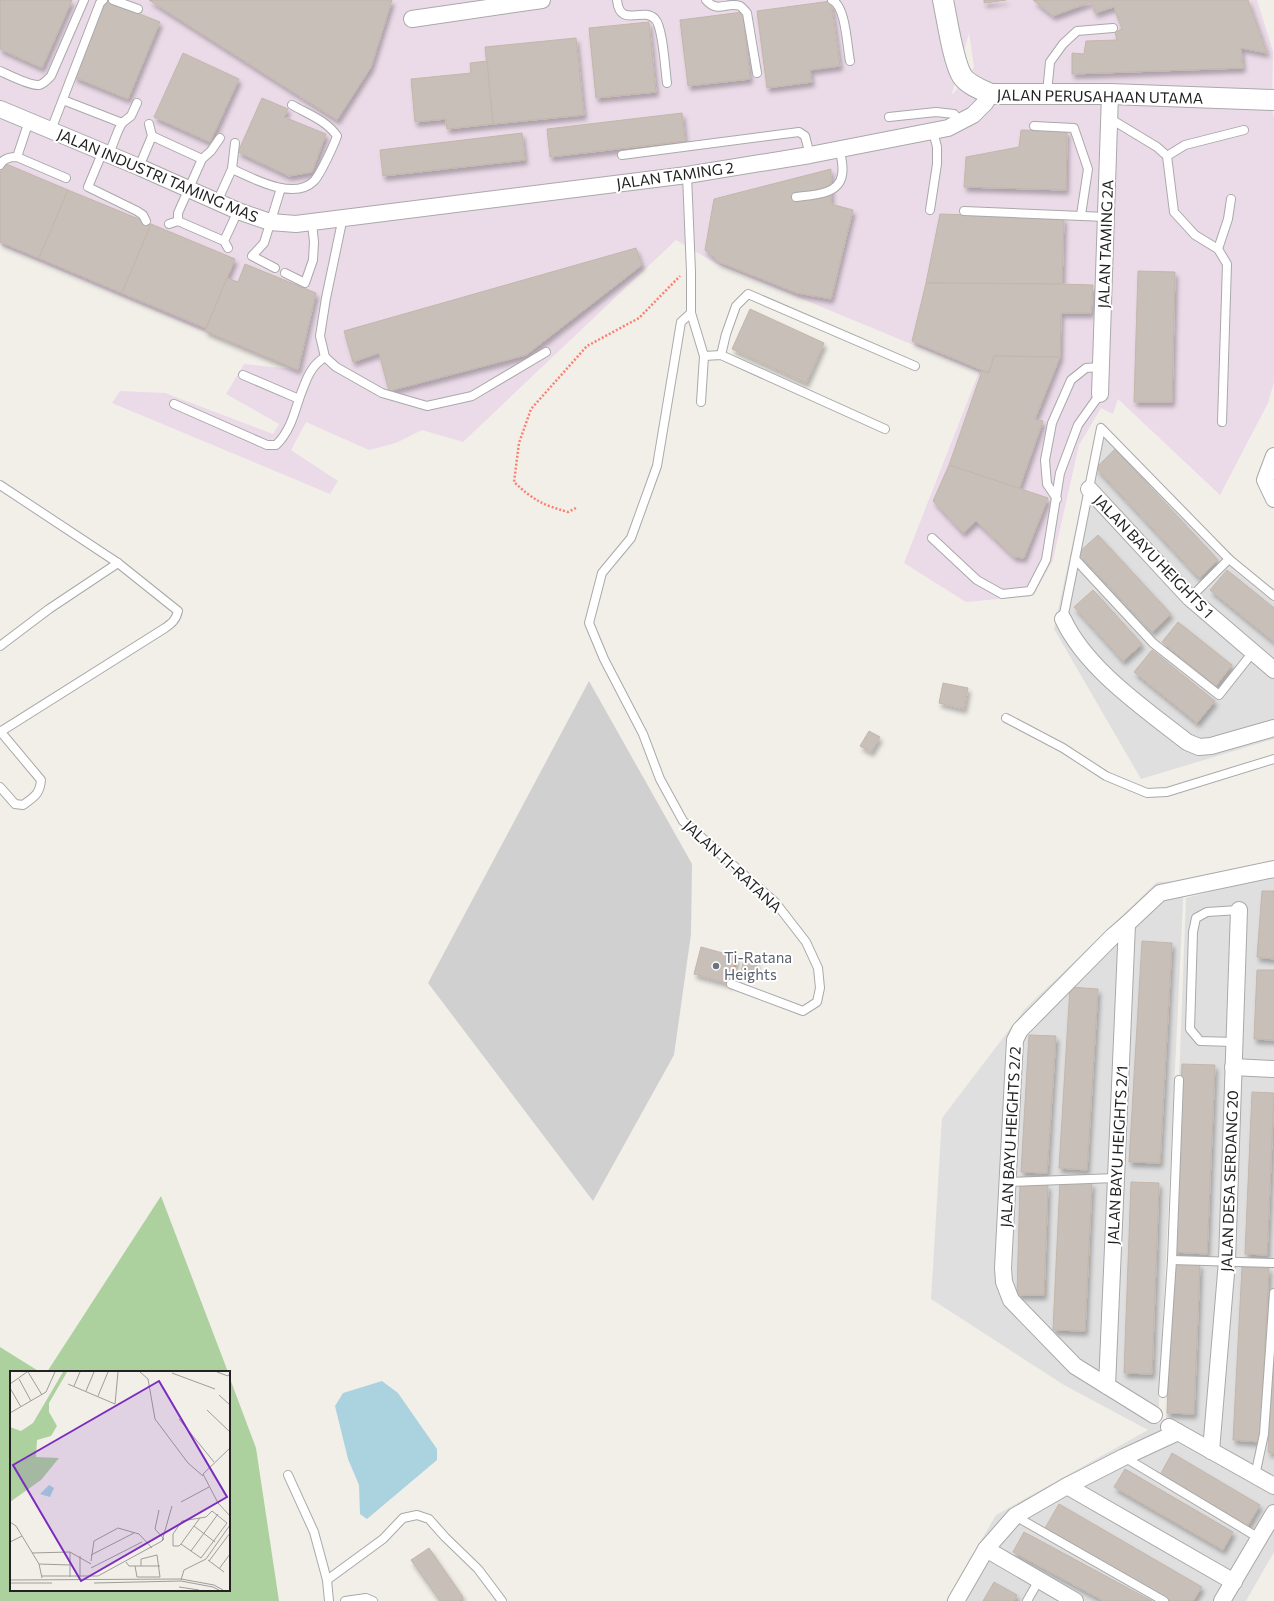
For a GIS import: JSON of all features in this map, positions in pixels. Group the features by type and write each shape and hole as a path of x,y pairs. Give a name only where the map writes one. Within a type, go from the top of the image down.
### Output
{"street":[{"path":"412,19 542,0"},
{"name":"JALAN PERUSAHAAN UTAMA","path":"943,0 956,62 963,77 975,87 991,94 1110,94 1274,100"},
{"name":"JALAN TAMING 2","path":"343,217 687,174 810,156 948,128 973,115 985,103 991,94"},
{"name":"JALAN TAMING 2A","path":"1100,394 1110,94"},
{"name":"JALAN INDUSTRI TAMING MAS","path":"1,111 106,153 238,211 270,222 296,224 343,217"},
{"path":"1274,456 1265,480 1274,499"},
{"name":"JALAN BAYU HEIGHTS 1","path":"1089,489 1190,598 1274,670"},
{"path":"1063,619 1074,639 1116,685 1187,742 1199,747 1211,746 1274,728"},
{"name":"JALAN BAYU HEIGHTS 2/2","path":"1154,1416 1074,1366 1011,1300 1004,1282 1003,1268 1015,1040 1020,1030 1113,936 1160,893 1274,869"},
{"name":"JALAN DESA SERDANG 20","path":"1211,1451 1227,1261 1239,910"},
{"name":"JALAN BAYU HEIGHTS 2/1","path":"1107,1386 1127,924"},
{"path":"1233,1068 1274,1070"},
{"path":"956,1601 986,1549 1015,1516 1173,1429 1274,1486"},
{"path":"1067,1486 1234,1582"},
{"path":"1222,1601 1274,1513"},
{"path":"986,1549 1075,1601"}],"lane":[{"path":"0,71 30,84 38,85 45,82 51,76 84,0"},
{"path":"51,130 100,3 103,0"},
{"path":"113,0 138,9"},
{"path":"617,0 618,7 622,14 629,16 648,14 655,18 660,26 667,82"},
{"path":"706,0 710,4 718,7 733,5 740,6 747,13 757,73"},
{"path":"832,0 836,2 841,10 850,61"},
{"path":"1047,93 1050,62 1063,44 1077,31 1113,28"},
{"path":"63,100 122,123"},
{"path":"137,103 131,116 122,123 88,187 137,211 143,215 146,220"},
{"path":"232,169 257,180 281,188 298,190 314,181 333,147 337,136 332,129 321,121 292,105"},
{"path":"889,117 936,112 954,114 961,122"},
{"path":"1109,118 1157,147 1167,156 1174,212 1195,235 1218,249 1227,264 1222,422"},
{"path":"17,157 29,121"},
{"path":"139,167 152,136 149,124"},
{"path":"1034,126 1074,128 1088,169 1081,215"},
{"path":"1167,156 1185,145 1244,130"},
{"path":"930,210 937,164 937,147 933,131"},
{"path":"622,155 799,132 805,136 810,156"},
{"path":"152,136 202,159"},
{"path":"178,221 178,213 202,159 212,151 220,138"},
{"path":"217,202 232,169 235,143"},
{"path":"796,197 826,192 836,187 842,176 840,150"},
{"path":"0,165 8,157 17,157 66,178"},
{"path":"687,174 690,313 704,356 702,402"},
{"path":"275,268 252,256 264,243 281,188"},
{"path":"1218,249 1228,219 1231,199"},
{"path":"169,224 178,221 226,244 238,211"},
{"path":"964,211 1106,216"},
{"path":"343,217 326,298 320,336 325,357 336,366 382,392 427,406 472,396 546,352"},
{"path":"285,273 305,283 313,260 314,242 312,222"},
{"path":"721,355 726,334 736,306 748,294 916,366"},
{"name":"JALAN TI-RATANA","path":"690,313 681,322 657,466 631,538 602,573 589,623 604,659 643,734 660,779 683,821 775,902 806,942 818,968 820,988 817,1002 803,1011 731,984"},
{"path":"704,356 721,355 886,429"},
{"path":"174,404 267,445 276,445 283,439 292,421 308,375 316,363 325,357"},
{"path":"1057,499 1047,484 1045,460 1052,423 1071,380 1086,368 1100,367"},
{"path":"243,375 299,399"},
{"path":"932,538 977,580 1002,594 1030,591 1046,560 1060,473 1078,425 1100,394"},
{"path":"1063,619 1101,428 1229,559 1274,596"},
{"path":"0,485 118,563 178,611 177,617 165,628 0,732 41,780 40,789 23,805 15,804 0,787"},
{"path":"1075,559 1153,643 1219,695 1253,652"},
{"path":"1190,598 1229,559"},
{"path":"0,646 49,609 118,563"},
{"path":"1006,718 1063,748 1106,776 1147,793 1167,792 1274,760"},
{"path":"1234,1042 1200,1041 1190,1029 1193,947 1196,918 1207,912 1239,910"},
{"path":"1163,1393 1172,1260 1179,1080"},
{"path":"1007,1182 1116,1178"},
{"path":"1172,1260 1274,1263"},
{"path":"1255,1476 1264,1434 1274,1293"},
{"path":"1124,1457 1259,1538"},
{"path":"288,1475 314,1532 327,1580 329,1601"},
{"path":"327,1580 382,1539 403,1518 418,1515 429,1519 478,1569 502,1601"},
{"path":"1015,1516 1164,1601"},
{"path":"1027,1601 1039,1580"},
{"path":"346,1601 366,1598 374,1601"}],"path":[{"path":"576,508 568,512 546,506 529,496 514,482 518,443 531,408 588,346 639,318 690,267"},
{"path":"731,984 737,957 744,959"}],"shaded area":[{"path":"0,0 1257,0 1273,51 1274,382 1268,403 1220,495 1118,399 1113,414 1101,408 1079,445 1053,560 1033,596 966,602 904,563 979,372 715,263 676,240 463,442 422,430 396,443 369,450 306,422 291,450 338,481 330,494 112,403 120,391 165,393 273,434 279,424 226,394 244,364 292,369 0,245","holes":["969,33 974,67 953,94 952,93"]},
{"path":"1099,421 1233,556 1274,589 1274,739 1141,779 1054,629"},
{"path":"589,681 692,864 691,934 674,1055 593,1201 428,983"},
{"path":"1274,875 1274,1552 1246,1601 946,1601 996,1515 1148,1430 1064,1385 931,1299 942,1118 1025,1009 1157,882 1184,881 1158,1424 1166,1420 1186,898"}],"green space":[{"path":"161,1196 228,1371 48,1371"},
{"path":"0,1347 38,1371 10,1371 10,1591 230,1591 230,1379 256,1448 279,1601 0,1601"}],"water":[{"path":"382,1381 398,1393 437,1449 437,1460 367,1519 360,1514 359,1485 348,1459 335,1406 343,1393"}],"building":[{"path":"0,0 72,0 42,68 0,49"},
{"path":"105,0 160,22 128,99 74,77"},
{"path":"149,0 392,0 371,67 337,120"},
{"path":"984,0 1006,0 984,3"},
{"path":"1033,0 1248,0 1267,53 1241,48 1243,68 1072,74 1072,53 1084,54 1086,41 1117,40 1115,32 1122,29 1114,7 1095,13 1091,2 1053,16"},
{"path":"831,1 840,66 810,70 812,82 767,88 757,11"},
{"path":"743,12 750,79 688,86 680,20"},
{"path":"649,22 656,92 596,98 589,28"},
{"path":"576,38 584,115 493,124 485,47"},
{"path":"183,53 239,79 210,142 154,117"},
{"path":"487,61 493,124 447,129 446,119 415,122 411,79 471,73 470,63"},
{"path":"262,98 288,109 284,117 326,134 312,172 289,176 238,152"},
{"path":"682,113 685,141 550,157 547,129"},
{"path":"1021,130 1067,131 1066,190 964,187 966,157 1019,147"},
{"path":"522,133 525,160 383,176 380,150"},
{"path":"4,163 68,190 39,258 0,242 0,173"},
{"path":"831,169 831,204 853,210 831,299 797,293 719,262 705,250 714,199"},
{"path":"68,190 151,224 122,293 39,258"},
{"path":"940,214 1064,218 1062,284 926,283"},
{"path":"151,224 235,259 206,328 122,293"},
{"path":"636,248 642,265 526,355 389,391 379,353 353,362 344,331"},
{"path":"245,264 316,293 298,370 205,331 227,278 238,282"},
{"path":"1138,271 1175,272 1172,402 1134,402"},
{"path":"926,283 1093,285 1091,313 1061,313 1060,357 994,356 989,373 912,341"},
{"path":"750,309 824,343 806,383 732,349"},
{"path":"994,356 1060,357 1035,419 1043,421 1019,489 949,465 982,371 989,373"},
{"path":"1115,449 1218,560 1199,578 1096,468"},
{"path":"949,465 1048,498 1024,558 1014,557 976,521 963,533 933,501"},
{"path":"1098,535 1171,614 1152,632 1078,553"},
{"path":"1227,570 1274,608 1274,642 1210,590"},
{"path":"1093,590 1142,644 1123,661 1074,607"},
{"path":"1178,622 1232,665 1216,686 1162,642"},
{"path":"1152,650 1215,701 1197,723 1134,672"},
{"path":"943,683 968,688 964,709 939,703"},
{"path":"869,731 880,737 871,752 860,746"},
{"path":"1262,891 1274,891 1274,959 1257,957"},
{"path":"1142,941 1172,943 1160,1163 1129,1162"},
{"name":"Ti-Ratana Heights","path":"701,947 737,957 731,984 694,974"},
{"path":"744,959 757,962 755,974 741,971"},
{"path":"1257,970 1274,970 1274,1040 1254,1039"},
{"path":"1070,987 1098,989 1087,1170 1059,1168"},
{"path":"1029,1035 1056,1036 1047,1173 1021,1172"},
{"path":"1182,1064 1215,1065 1207,1254 1174,1252"},
{"path":"1252,1092 1274,1093 1267,1255 1245,1254"},
{"path":"1060,1181 1092,1183 1085,1331 1053,1330"},
{"path":"1131,1182 1159,1183 1152,1374 1124,1373"},
{"path":"1020,1184 1048,1185 1044,1295 1017,1295"},
{"path":"1173,1263 1200,1264 1194,1414 1167,1413"},
{"path":"1242,1267 1269,1268 1260,1442 1233,1440"},
{"path":"1274,1333 1274,1453 1268,1452"},
{"path":"1172,1453 1260,1505 1247,1527 1160,1475"},
{"path":"1125,1469 1233,1532 1223,1550 1114,1487"},
{"path":"1059,1504 1202,1587 1193,1601 1170,1601 1045,1528"},
{"path":"1024,1532 1152,1601 1104,1601 1013,1552"},
{"path":"429,1548 463,1597 458,1601 440,1601 411,1560"},
{"path":"994,1582 1017,1595 1014,1601 983,1601"}],"place":[{"name":"Ti-Ratana Heights","path":"716,966"}]}
